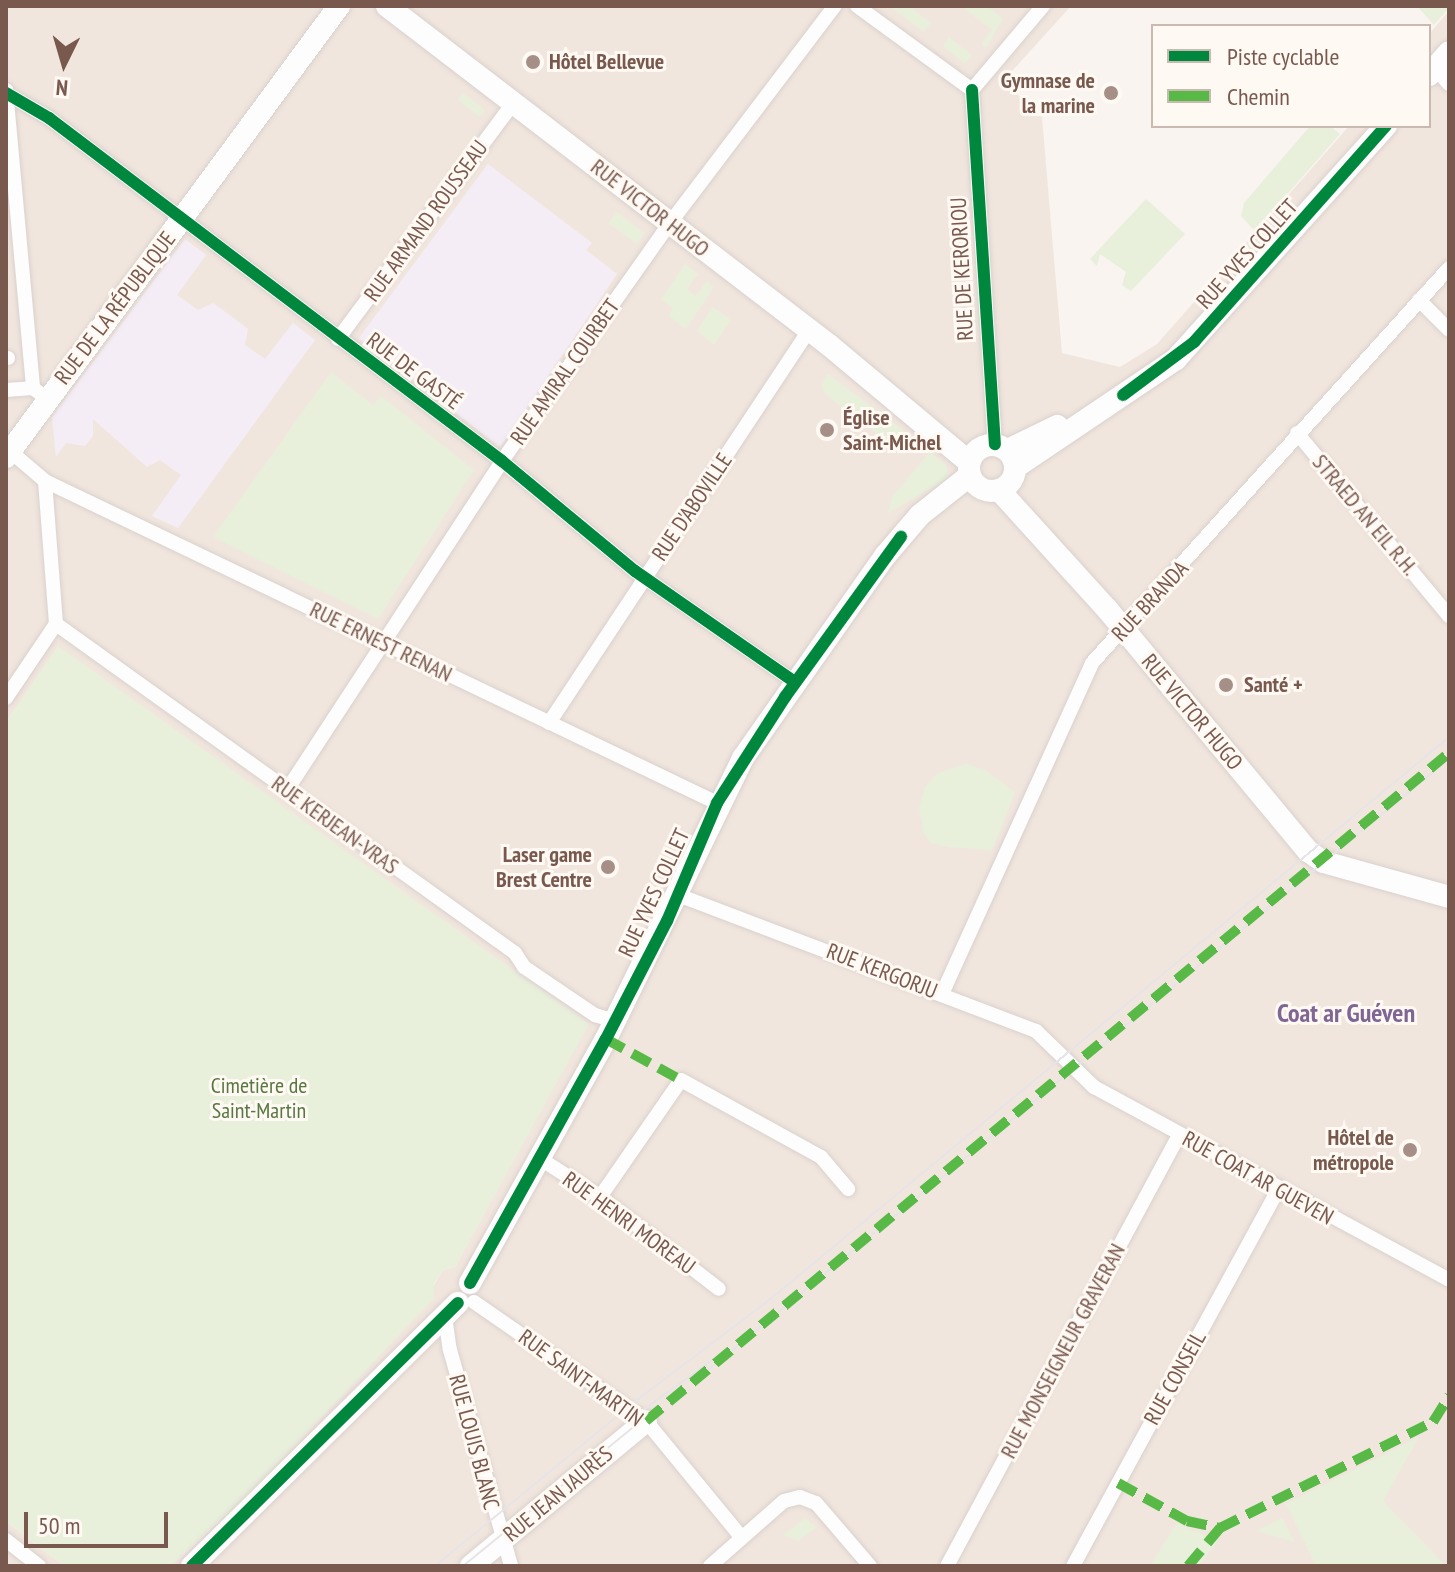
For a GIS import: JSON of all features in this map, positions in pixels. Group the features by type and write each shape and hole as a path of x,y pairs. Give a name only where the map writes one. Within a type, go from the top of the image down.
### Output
{"street":[{"name":"RUE DE LA RÉPUBLIQUE","path":"8,454 40,394 182,219 339,6"},
{"name":"RUE VICTOR HUGO","path":"387,6 912,411 993,467 1064,559 1298,840 1324,862 1449,897"},
{"name":"RUE AMIRAL COURBET","path":"287,790 502,461 670,223 835,6"},
{"path":"857,6 972,90 1043,6"},
{"name":"RUE DE KERORIOU","path":"972,90 993,467"},
{"name":"RUE DE GASTÉ","path":"6,92 49,118 502,461 645,578 795,682"},
{"path":"6,92 40,394 6,390"},
{"name":"RUE ARMAND ROUSSEAU","path":"338,339 513,103"},
{"name":"RUE YVES COLLET","path":"192,1566 261,1503 417,1339 462,1301 615,1021 678,895 717,803 795,682 901,537 993,467 1123,395 1194,342 1384,128"},
{"name":"RUE BRANDA","path":"942,994 1092,663 1449,268"},
{"path":"1419,300 1449,330"},
{"name":"RUE D'ABOVILLE","path":"549,723 809,330"},
{"name":"STRAED AN EIL R.H.","path":"1297,433 1449,616"},
{"name":"RUE ERNEST RENAN","path":"8,454 45,481 717,803"},
{"path":"6,698 56,624 45,481"},
{"name":"RUE KERJEAN-VRAS","path":"56,624 515,953 524,967 595,1015 615,1021"},
{"name":"RUE KERGORJU","path":"678,895 1036,1031 1073,1067"},
{"name":"RUE COAT AR GUEVEN","path":"1073,1067 1094,1087 1278,1190 1449,1280"},
{"path":"600,1197 681,1080 821,1157 848,1189"},
{"name":"RUE MONSEIGNEUR GRAVERAN","path":"947,1566 1179,1135"},
{"name":"RUE HENRI MOREAU","path":"539,1158 600,1197 719,1289"},
{"name":"RUE CONSEIL","path":"1073,1566 1278,1190"},
{"name":"RUE SAINT-MARTIN","path":"462,1301 646,1421 742,1538"},
{"name":"RUE LOUIS BLANC","path":"462,1301 501,1541 511,1566"},
{"name":"RUE JEAN JAURÈS","path":"471,1566 646,1421"},
{"path":"710,1566 784,1501 809,1499 870,1566"},
{"path":"6,1540 39,1566"}],"shaded area":[{"path":"6,6 1071,6 1003,81 1042,117 1062,353 1120,367 1157,344 1347,128 1431,128 1431,32 1449,11 1449,1566 170,1566 245,1498 433,1298 434,1285 443,1270 455,1267 588,1024 58,647 6,722"},
{"path":"488,164 592,243 586,250 617,274 500,447 359,338"},
{"path":"185,239 206,255 177,295 198,310 213,303 224,311 248,329 245,345 265,359 293,323 315,340 178,528 152,516 181,475 160,460 147,467 93,419 93,436 85,446 66,443 56,457 52,417"},
{"path":"6,1521 64,1566 6,1566"}],"green space":[{"path":"889,6 909,6 931,23 924,32"},
{"path":"961,6 987,6 1003,19 986,48 981,44 992,30"},
{"path":"1417,6 1449,6 1449,8 1434,25"},
{"path":"949,37 972,55 965,64 943,46"},
{"path":"463,93 485,110 480,117 458,100"},
{"path":"1308,128 1332,128 1340,134 1255,231 1241,216 1244,203"},
{"path":"1146,199 1185,234 1131,291 1122,285 1126,272 1100,254 1097,266 1090,259"},
{"path":"617,212 644,233 637,244 608,223"},
{"path":"685,264 698,274 687,289 696,296 707,281 714,287 686,329 669,316 673,309 661,299"},
{"path":"713,307 731,320 714,345 697,331"},
{"path":"331,372 373,405 381,396 474,470 378,619 213,537"},
{"path":"828,374 915,439 904,455 825,394 821,385"},
{"path":"930,452 946,464 949,478 888,513 892,497"},
{"name":"Cimetière de Saint-Martin","path":"58,646 589,1024 455,1267 443,1270 434,1284 434,1298 245,1498 170,1566 64,1566 6,1521 6,722"},
{"path":"966,764 985,770 1015,792 992,850 931,843 923,832 919,808 925,787 938,773"},
{"path":"1419,1437 1383,1501 1446,1566 1316,1566 1286,1504"},
{"path":"805,1518 817,1527 798,1541 783,1535"},
{"path":"1282,1518 1295,1542 1256,1531"},
{"path":"1177,1523 1218,1541 1198,1566 1150,1566"}],"tram line":[{"path":"435,1566 638,1399 768,1301 1449,737"},
{"path":"707,1371 1449,759"},
{"path":"631,1419 712,1360"},
{"path":"463,1566 647,1416"}],"marked path":[{"path":"646,1421 1449,753"},
{"path":"606,1039 681,1080"},
{"path":"1118,1483 1187,1521 1220,1528 1433,1422 1449,1396"},
{"path":"1188,1566 1220,1528"}],"cycle path":[{"path":"972,90 995,444"},
{"path":"6,93 49,118 502,461 635,571 795,682"},
{"path":"1123,395 1194,342 1384,128"},
{"path":"470,1283 606,1039 667,921 717,803 785,697 901,537"},
{"path":"192,1566 458,1303"}],"place":[{"name":"Hôtel Bellevue","path":"533,62"},
{"name":"Gymnase de la marine","path":"1111,93"},
{"name":"Église Saint-Michel","path":"827,430"},
{"name":"Santé +","path":"1226,685"},
{"name":"Laser game Brest Centre","path":"608,867"},
{"name":"Hôtel de métropole","path":"1410,1150"}],"district":[{"name":"Coat ar Guéven","path":"1346,1013"}]}
